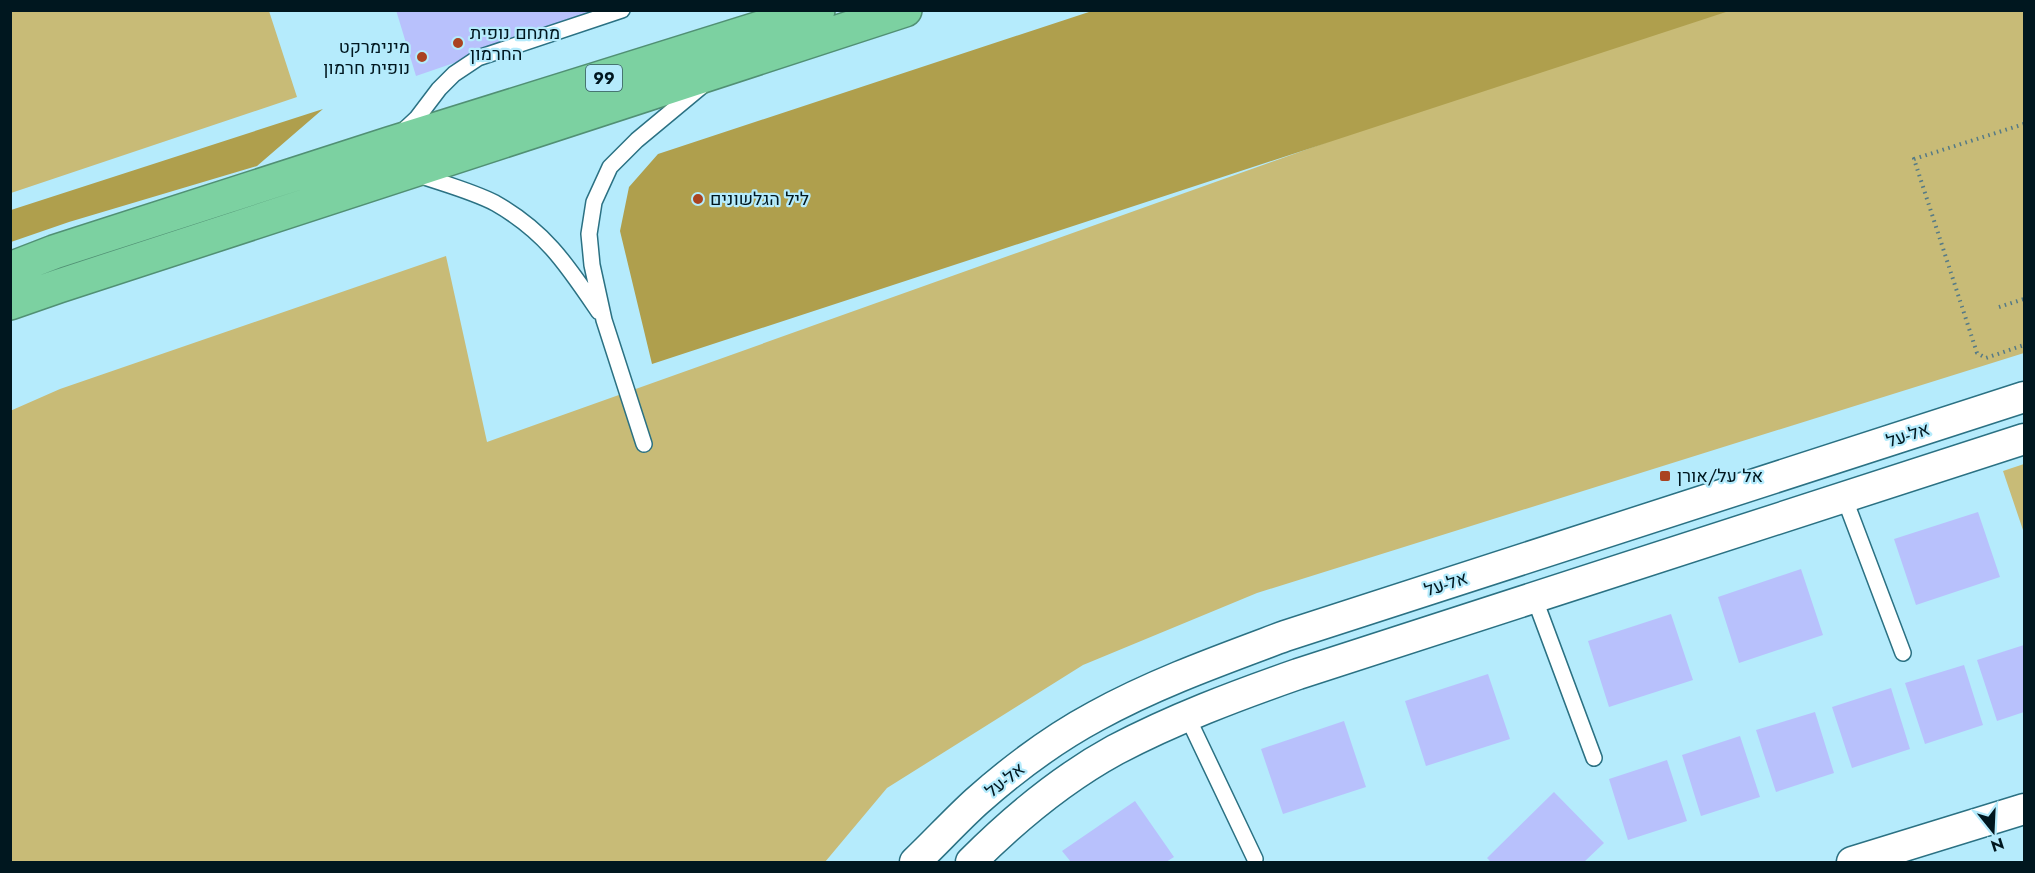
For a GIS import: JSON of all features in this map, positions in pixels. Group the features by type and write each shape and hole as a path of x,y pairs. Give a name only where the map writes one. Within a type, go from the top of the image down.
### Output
{"highway":[{"name":"99","path":"10,269 768,18 819,10"},
{"name":"99","path":"10,303 904,10"}],"street":[{"name":"אל-על","path":"915,862 977,801 1039,753 1094,717 1145,691 1209,664 1285,636 2025,397"},
{"path":"971,862 1002,831 1062,784 1113,751 1224,700 1534,597 2025,439"},
{"path":"1852,862 2025,809"}],"lane":[{"path":"388,144 417,118 439,88 477,58 622,10"},
{"path":"644,444 604,320 592,265 589,234 594,202 610,167 637,140 719,72"},
{"path":"411,172 493,202 529,225 561,256 604,320"},
{"path":"1844,497 1903,653"},
{"path":"1534,597 1594,758"},
{"path":"1187,716 1255,859"}],"path":[{"path":"2025,124 1914,159 1977,353 1986,358 2025,345"},
{"path":"2000,307 2025,298"}],"shaded area":[{"path":"1095,10 1729,11 652,364 620,231 629,187 658,154"},
{"path":"10,11 269,11 297,97 11,193"},
{"path":"1715,11 2024,11 2024,353 1257,593 1083,665 887,788 825,862 11,862 10,411 60,389 446,256 487,442 1532,69"},
{"path":"323,109 257,166 69,222 11,242 11,210"},
{"path":"2024,464 2024,533 2003,471"}],"building":[{"name":"מתחם נופית החרמון","path":"396,10 605,10 605,11 416,76"},
{"path":"1978,512 2000,577 1916,605 1894,539"},
{"path":"1801,569 1823,635 1739,663 1718,597"},
{"path":"1671,614 1693,680 1609,707 1588,641"},
{"path":"2024,645 2024,712 1997,721 1977,660"},
{"path":"1964,665 1983,725 1925,744 1905,683"},
{"path":"1488,674 1510,739 1426,766 1405,701"},
{"path":"1891,688 1910,749 1852,768 1832,707"},
{"path":"1815,712 1834,773 1776,792 1756,730"},
{"path":"1344,721 1366,787 1283,814 1261,749"},
{"path":"1740,736 1760,797 1701,816 1682,755"},
{"path":"1667,760 1687,821 1628,840 1609,779"},
{"path":"1554,792 1604,843 1584,862 1491,862 1487,858"},
{"path":"1135,801 1174,857 1166,862 1071,862 1062,851"}],"place":[{"name":"מתחם נופית החרמון","path":"458,43"},
{"name":"מינימרקט נופית חרמון","path":"422,57"},
{"name":"ליל הגלשונים","path":"698,199"},
{"name":"אל על/אורן","path":"1665,476"}]}
